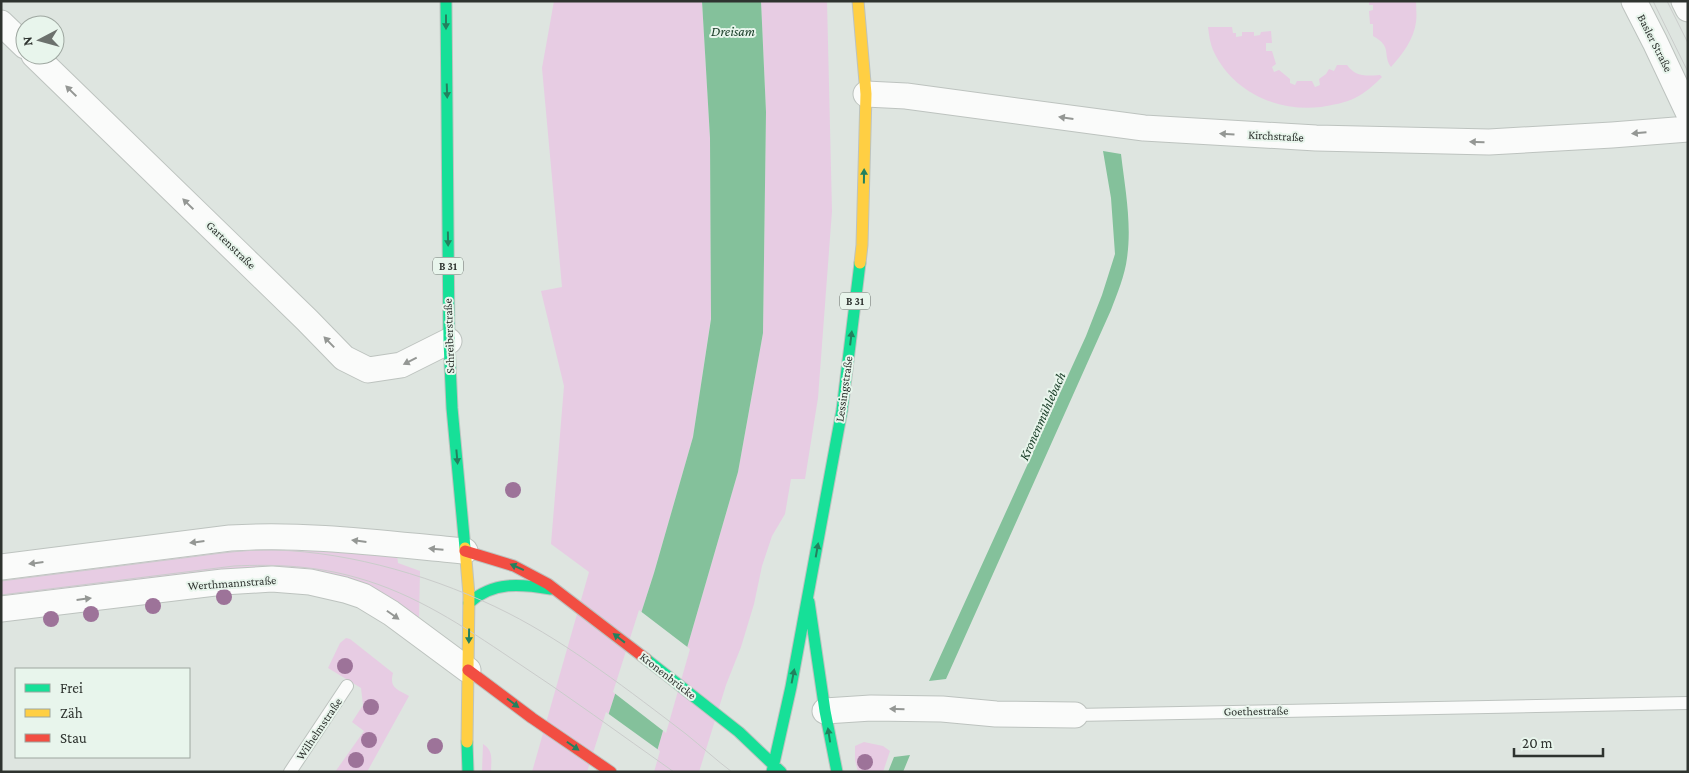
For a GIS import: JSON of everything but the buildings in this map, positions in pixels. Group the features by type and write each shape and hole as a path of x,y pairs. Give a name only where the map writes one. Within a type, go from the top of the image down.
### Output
{"main road":[{"name":"Schreiberstraße","path":"446,1 449,341 452,408 469,603 468,670"},
{"name":"Lessingstraße","path":"775,769 842,410 862,246 866,94 858,1"},
{"name":"Kronenbrücke","path":"465,551 515,566 541,579 559,591 739,732 775,769"},
{"name":"Kronenbrücke","path":"469,603 483,591 502,586 540,587 559,591"},
{"path":"808,598 825,711 837,772"},
{"path":"468,670 535,720 611,772"},
{"name":"B 31","path":"468,670 468,772"}],"street":[{"name":"Basler Straße","path":"1634,1 1688,112"},
{"path":"1684,1 1688,9"},
{"path":"1,23 15,36"},
{"name":"Gartenstraße","path":"44,65 344,358 368,370 401,365 449,341"},
{"name":"Kirchstraße","path":"866,94 906,96 1144,128 1316,138 1490,142 1688,129"},
{"path":"1,567 258,536 340,539 465,551"},
{"name":"Werthmannstraße","path":"1,609 223,582 272,579 310,582 363,596 391,613 468,670"},
{"name":"Goethestraße","path":"825,711 871,708 996,714 1075,715"},
{"path":"458,772 468,742"}],"lane":[{"name":"Wilhelmstraße","path":"290,772 347,686"},
{"name":"Goethestraße","path":"1075,715 1688,702"}],"shaded area":[{"path":"554,1 702,1 710,138 711,318 693,437 654,573 590,772 532,772 589,572 551,544 564,386 541,291 562,287 542,68"},
{"path":"761,1 827,1 832,211 818,398 805,479 791,479 785,514 772,536 762,566 754,604 741,647 726,685 699,772 651,772 738,472 763,333 766,112"},
{"path":"1369,1 1416,1 1416,19 1413,35 1391,67 1385,47 1373,36 1373,24 1370,24 1369,11 1373,10 1373,5 1369,5"},
{"path":"1208,27 1232,27 1236,37 1242,36 1242,32 1254,32 1254,36 1260,35 1261,32 1271,31 1272,43 1266,43 1266,51 1272,51 1276,64 1272,67 1274,72 1279,70 1290,79 1290,83 1295,85 1297,81 1312,81 1315,87 1320,85 1319,79 1329,69 1334,71 1337,65 1347,65 1357,74 1380,75 1382,77 1359,96 1338,104 1305,108 1273,102 1244,88 1221,65 1210,42"},
{"path":"279,545 397,555 398,563 420,571 419,620 343,581 1,601 1,576"},
{"path":"346,638 350,639 393,673 392,682 395,688 409,696 367,772 335,772 364,731 352,722 363,705 361,688 328,668 340,643"},
{"path":"864,742 883,746 890,751 883,772 858,772 855,760 855,746"},
{"path":"483,744 490,753 491,772 482,772"}],"water":[{"name":"Dreisam","path":"702,1 761,1 766,112 763,333 738,472 651,772 590,772 654,573 693,437 711,319 710,138"},
{"path":"1103,151 1121,154 1129,232 1126,264 1120,284 1111,310 946,679 929,681 1086,336 1102,295 1115,254 1111,198"},
{"path":"910,755 903,772 888,772 894,757"}],"pier":[{"path":"639,610 690,649 666,733 613,692"},
{"path":"606,712 660,751 654,772 587,772"}],"tram line":[{"path":"1653,1 1688,72"},
{"path":"1667,1 1688,43"},
{"path":"1,581 221,553 262,550 334,556 394,569 424,578 481,600 531,625 599,669 686,734 732,772"},
{"path":"1,595 234,566 296,567 343,574 399,593 457,623 553,686 674,772"}],"traffic: fast":[{"path":"446,1 449,341 452,408 465,548"},
{"path":"772,772 791,687 842,410 860,263"},
{"path":"469,603 488,591 508,586 518,585 551,589"},
{"path":"809,602 825,711 837,772"},
{"path":"646,659 739,732 781,772"},
{"path":"467,742 468,772"}],"traffic: slow":[{"path":"858,1 866,94 860,263"},
{"path":"465,548 469,595 467,742"}],"traffic: jam":[{"path":"465,551 514,566 548,584 646,659"},
{"path":"468,670 532,718 611,772"}],"water label":[{"name":"Kronenmühlebach","path":"1042,416"}]}
